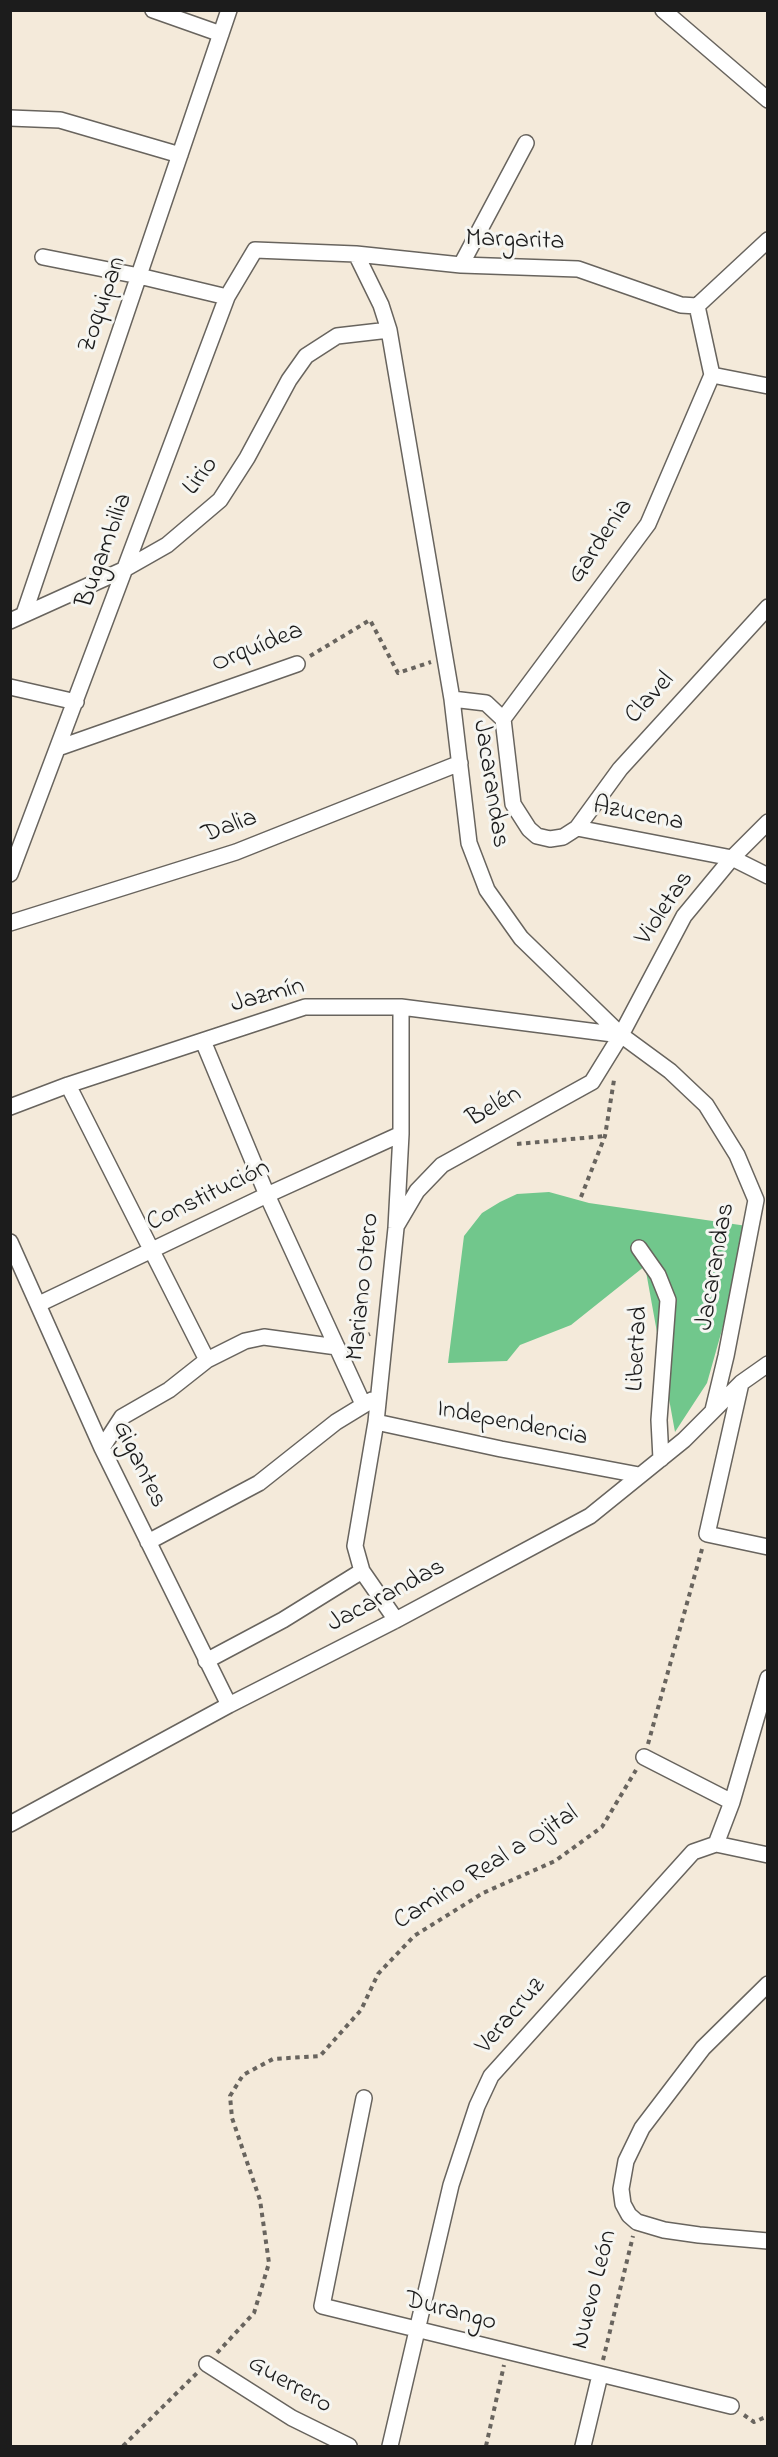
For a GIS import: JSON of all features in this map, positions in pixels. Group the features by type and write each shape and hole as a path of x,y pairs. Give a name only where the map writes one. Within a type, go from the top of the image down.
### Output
{"street":[{"path":"153,10 221,34"},
{"name":"Zoquipan","path":"17,617 139,276 229,10"},
{"path":"663,10 768,100"},
{"path":"10,118 60,120 180,155"},
{"path":"462,265 526,143"},
{"path":"768,240 697,306 712,375 768,386"},
{"name":"Margarita","path":"255,250 356,254 462,265 578,269 681,305 697,306"},
{"name":"Bugambilia","path":"10,874 227,297 255,250"},
{"name":"Jacarandas","path":"10,1824 590,1516 684,1440 713,1410 762,1201 706,1105 670,1071 621,1035 521,938 487,890 469,843 452,699 389,330 381,305 356,254"},
{"path":"43,257 139,276 227,297"},
{"name":"Lirio","path":"17,617 123,570 167,544 220,500 247,458 289,380 306,356 337,336 389,330"},
{"name":"Gardenia","path":"503,718 648,524 712,375"},
{"name":"Clavel","path":"577,828 620,769 768,607"},
{"name":"Orquídea","path":"58,748 297,664"},
{"path":"10,687 76,702"},
{"path":"452,699 486,703 503,718"},
{"name":"Azucena","path":"503,718 513,804 529,829 537,836 550,839 563,837 577,828 732,858 768,876"},
{"name":"Dalia","path":"10,923 236,852 460,763"},
{"name":"Violetas","path":"621,1035 684,916 732,858 768,822"},
{"name":"Jazmín","path":"10,1107 68,1085 305,1007 401,1006 621,1035"},
{"name":"Mariano Otero","path":"396,1620 362,1570 355,1546 376,1422 396,1228 401,1134 401,1006"},
{"name":"Belén","path":"396,1228 417,1191 442,1165 592,1082 621,1035"},
{"path":"203,1041 267,1195 363,1404"},
{"path":"68,1085 207,1360"},
{"name":"Constitución","path":"39,1304 401,1134"},
{"name":"Gigantes","path":"10,1242 102,1448 229,1706"},
{"name":"Libertad","path":"639,1248 658,1275 668,1300 659,1420 661,1459"},
{"path":"102,1448 122,1417 169,1390 207,1360 245,1341 264,1337 337,1347"},
{"path":"713,1410 741,1383 768,1364"},
{"path":"741,1383 706,1534 768,1547"},
{"path":"148,1542 259,1483 336,1422 363,1404 378,1398"},
{"name":"Independencia","path":"376,1422 639,1475"},
{"path":"206,1661 283,1620 362,1570"},
{"path":"768,1678 732,1802 716,1844 768,1855"},
{"path":"644,1757 732,1802"},
{"name":"Veracruz","path":"390,2446 451,2185 477,2106 491,2076 693,1852 716,1844"},
{"name":"Nuevo León","path":"637,2222 629,2215 623,2204 621,2189 626,2161 642,2128 703,2048 768,1984"},
{"name":"Durango","path":"364,2098 322,2306 731,2406"},
{"path":"637,2222 687,2234 768,2241"},
{"name":"Guerrero","path":"207,2364 292,2418 349,2446"},
{"name":"Nuevo León","path":"583,2446 600,2375"}],"path":[{"name":"Orquídea","path":"297,664 370,620 398,673 444,658"},
{"path":"581,1197 605,1136 616,1069"},
{"path":"516,1144 605,1136"},
{"path":"337,1347 386,1327"},
{"name":"Camino Real a Ojital","path":"123,2446 207,2364 254,2313 269,2263 260,2200 232,2118 230,2096 243,2075 273,2059 320,2056 361,2010 378,1974 414,1936 483,1893 555,1861 602,1827 644,1757 706,1534"},
{"name":"Nuevo León","path":"600,2375 621,2278 637,2222"},
{"path":"486,2446 507,2353"},
{"path":"731,2406 754,2422 768,2416"}],"green space":[{"path":"549,1192 589,1203 747,1226 729,1305 707,1383 675,1432 645,1266 571,1325 520,1345 507,1361 448,1363 464,1236 482,1213 500,1202 517,1194"}]}
